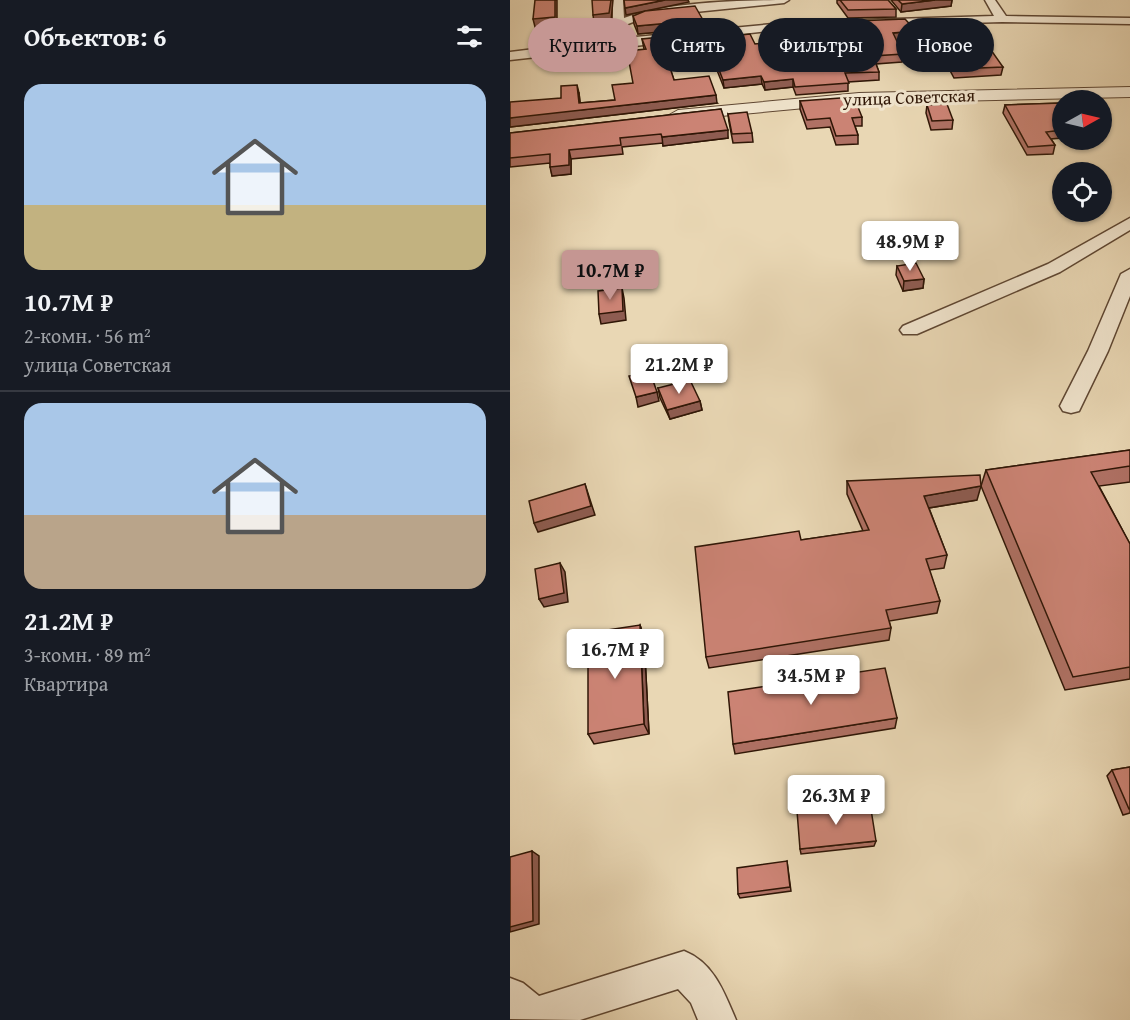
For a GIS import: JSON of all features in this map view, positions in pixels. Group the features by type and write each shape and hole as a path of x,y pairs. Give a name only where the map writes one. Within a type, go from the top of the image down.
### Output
{"street":[{"path":"618,0 619,18"},
{"path":"636,18 644,14 784,0"},
{"path":"990,0 1002,19"},
{"path":"638,41 795,25 1002,19 1130,21"},
{"path":"510,56 528,54"},
{"name":"улица Советская","path":"660,117 859,98 1130,92"},
{"path":"910,330 1054,268 1130,224"},
{"path":"1071,406 1098,351 1130,274"},
{"path":"510,996 535,1016 684,969 704,990 717,1020"}],"building":[{"path":"535,0 555,0 555,17 533,18"},
{"path":"592,0 611,0 609,13 593,15"},
{"path":"624,0 665,0 625,8"},
{"path":"840,0 888,0 896,9 848,10"},
{"path":"898,0 935,0 902,4"},
{"path":"695,6 702,18 650,18 650,25 638,26 638,18 633,16 645,11"},
{"path":"896,19 896,33 893,33 896,39 896,54 884,55 884,20"},
{"path":"746,34 750,34 755,44 758,44 758,72 879,72 845,73 849,83 795,87 793,79 764,82 761,76 723,80 720,72 746,72"},
{"path":"650,38 650,72 671,72 674,80 709,76 716,95 510,118 510,102 561,98 561,86 577,85 579,103 615,100 612,85 633,83 631,72 638,72 638,50 646,49 642,39"},
{"path":"994,54 1003,67 994,67"},
{"path":"854,97 862,117 852,118 858,135 836,136 830,118 807,120 800,101"},
{"path":"1052,103 1052,131 1046,132 1052,141 1052,145 1028,147 1005,105"},
{"path":"947,104 953,120 932,121 927,105"},
{"path":"721,109 728,130 662,137 661,134 620,138 621,145 569,150 569,165 550,167 550,154 510,158 510,133"},
{"path":"747,112 752,133 732,134 728,114"},
{"path":"916,263 924,279 904,281 897,266"},
{"path":"622,288 623,311 599,314 598,291"},
{"path":"650,372 657,392 636,397 629,376"},
{"path":"690,380 700,401 667,410 658,388"},
{"path":"1130,450 1130,466 1091,472 1130,544 1130,667 1073,677 986,470"},
{"path":"980,475 981,486 924,496 947,555 926,559 940,601 886,610 891,628 706,657 695,547 799,531 801,540 869,530 847,481"},
{"path":"585,484 591,506 534,523 529,501"},
{"path":"560,563 564,593 539,599 535,569"},
{"path":"640,625 644,724 588,734 588,633"},
{"path":"885,668 897,718 733,744 728,692"},
{"path":"1130,767 1130,809 1129,809 1112,770"},
{"path":"870,803 876,841 800,849 797,811"},
{"path":"532,851 533,921 510,927 510,857"},
{"path":"787,861 790,887 738,894 737,868"}]}
